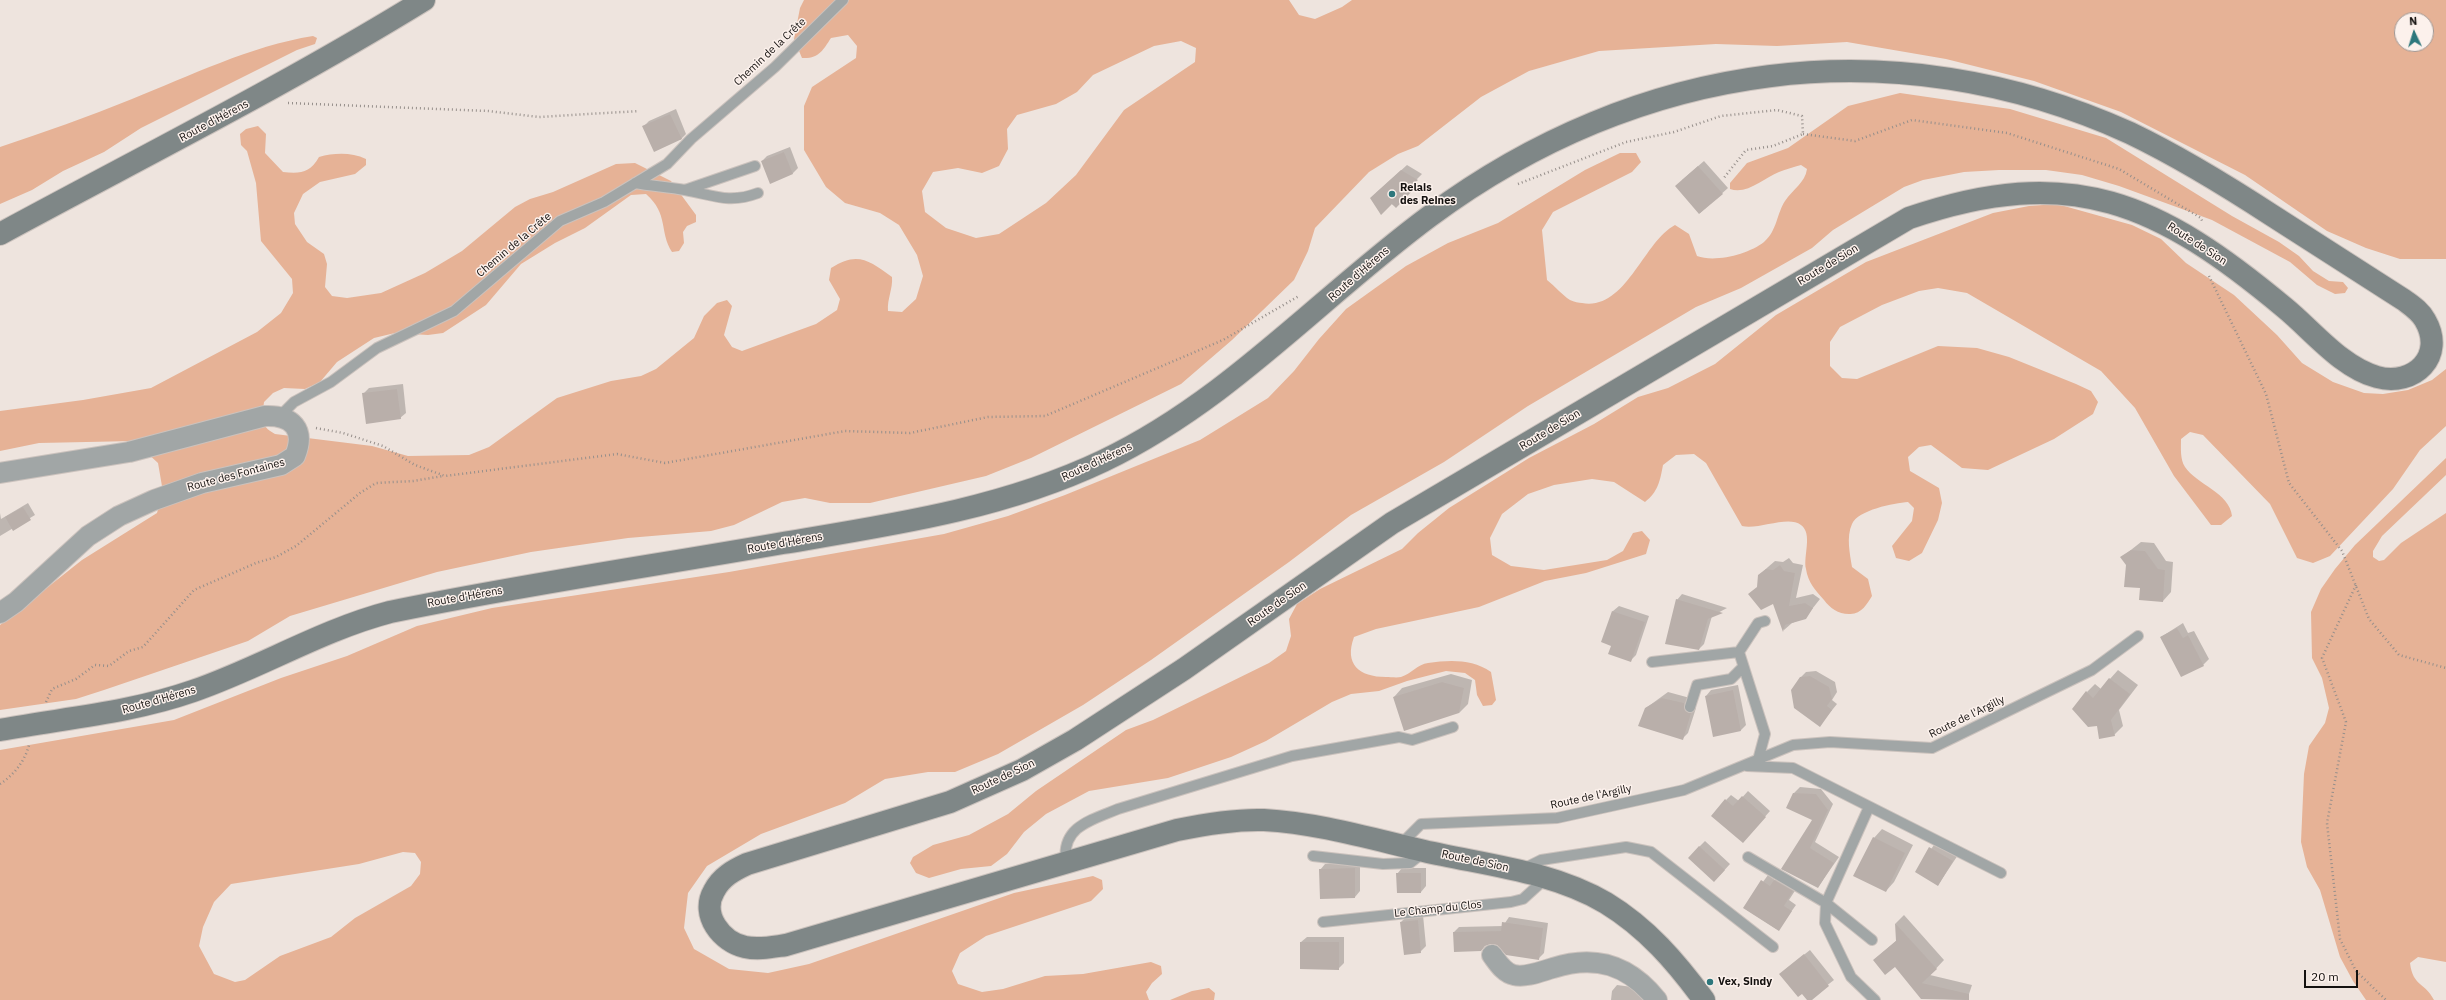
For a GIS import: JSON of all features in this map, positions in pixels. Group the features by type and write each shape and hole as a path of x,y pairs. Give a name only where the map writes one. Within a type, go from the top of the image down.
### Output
{"main road":[{"name":"Route d'Hérens","path":"0,234 256,98 424,0"},
{"name":"Route de Sion","path":"1488,176 1532,150 1599,119 1652,101 1728,82 1808,72 1875,71 1935,77 1991,86 2048,101 2092,117 2158,147 2202,171 2414,308 2426,320 2429,328 2431,347 2428,359 2420,370 2404,378 2383,378 2366,372 2346,360 2286,308 2215,254 2179,230 2150,215 2114,203 2049,192 2021,192 1979,198 1946,205 1909,218 1392,524 1184,669 1075,740 1022,770 950,802 747,864 732,871 721,881 711,896 710,910 713,922 727,939 746,947 767,948 786,945 1178,830 1239,820 1265,820 1305,825 1520,871 1579,889 1626,916 1653,938 1680,968 1704,1000"},
{"name":"Route d'Hérens","path":"0,730 105,714 182,695 247,670 329,632 390,612 894,524 981,505 1050,483 1120,452 1200,403 1277,345 1385,251 1488,176"}],"street":[{"path":"0,473 129,452 265,416 280,416 288,418 297,428"},
{"name":"Route des Fontaines","path":"0,614 16,602 88,536 119,516 154,500 202,483 281,465 291,460 298,448 297,428"},
{"path":"1492,955 1502,968 1514,975 1523,976 1575,962 1606,963 1630,975 1657,1000"}],"lane":[{"name":"Chemin de la Crête","path":"280,416 294,402 331,382 377,348 454,311 560,221 604,202 666,164 691,139 775,67 842,0"},
{"path":"685,190 755,166"},
{"path":"635,183 685,190 729,200 758,194"},
{"path":"1758,760 1764,734 1739,652 1758,624 1764,621"},
{"name":"Route de l'Argilly","path":"1400,845 1421,824 1557,818 1684,790 1794,745 1830,742 1932,748 2092,670 2138,636"},
{"path":"1652,662 1739,652"},
{"path":"1690,707 1697,685 1731,679 1743,667"},
{"path":"1066,862 1065,845 1074,832 1094,818 1118,809 1292,756 1399,738 1412,740 1453,726"},
{"name":"Route de l'Argilly","path":"1743,766 1793,768 2001,873"},
{"path":"1870,807 1826,903 1825,924 1851,977 1875,1000"},
{"path":"1520,871 1541,860 1626,847 1651,852 1772,947"},
{"path":"1313,856 1383,864 1410,863 1425,851"},
{"path":"1748,857 1826,903 1872,940"},
{"name":"Le Champ du Clos","path":"1323,922 1511,902 1523,899 1546,879"}],"path":[{"path":"282,103 488,111 538,117 639,111"},
{"path":"1488,176 1495,184 1518,184 1626,142 1674,132 1721,116 1777,110 1802,116 1803,134"},
{"path":"1723,179 1746,150 1773,146 1803,134 1856,141 1912,120 2007,134 2119,169 2201,218 2209,232 2215,254 2206,270 2266,394 2289,483 2342,551 2369,619 2399,655 2446,668"},
{"path":"0,784 26,758 35,725 52,689 76,679 95,665 109,666 129,651 143,647 194,590 256,563 276,557 296,546 360,493 376,483 413,481 617,454 665,463 845,431 910,433 988,417 1044,416 1223,340 1303,295"},
{"path":"297,428 316,428 343,432 383,446 414,465 445,476"},
{"path":"2356,585 2322,658 2346,722 2327,823 2340,939 2356,971 2386,1000"}],"shaded area":[{"path":"804,0 1289,0 1299,15 1315,19 1342,7 1352,0 2446,0 2446,259 2400,259 2366,248 2327,231 2245,175 2121,112 2034,81 1946,59 1847,42 1777,46 1716,44 1599,51 1529,71 1481,97 1418,146 1398,154 1369,172 1315,228 1308,251 1294,280 1232,340 1181,384 1031,458 986,476 870,503 830,503 805,498 782,502 734,525 711,531 628,538 531,552 437,572 290,616 248,641 76,699 0,710 0,625 82,560 157,513 163,492 158,463 134,441 39,443 0,451 0,411 83,400 151,388 257,332 281,313 293,293 292,279 261,241 256,183 247,151 241,145 240,134 246,129 258,126 266,134 265,153 283,172 295,173 304,171 312,166 319,157 331,155 348,154 366,159 366,165 355,174 320,182 303,194 294,213 295,224 307,242 324,254 327,264 325,287 332,296 347,298 381,293 425,273 462,251 515,207 530,199 553,192 616,164 635,163 671,181 696,215 696,222 687,226 683,232 684,243 679,251 672,252 668,245 661,216 653,201 646,194 631,195 585,228 555,243 521,264 486,305 443,333 428,335 395,333 374,338 337,362 320,382 305,389 284,388 273,393 264,402 262,417 264,424 266,428 275,434 372,446 408,456 469,455 489,447 557,398 611,381 641,376 656,369 694,338 704,316 717,303 727,300 732,306 724,335 732,347 742,351 816,324 837,310 840,299 829,280 831,268 848,260 856,259 869,262 892,277 888,311 902,312 916,299 923,276 917,255 899,225 880,213 845,203 826,187 804,150 804,106 812,87 856,58 857,46 848,35 831,38 820,53 813,57 802,58 794,39 800,8","holes":["1181,41 1196,48 1195,62 1124,110 1076,175 1046,203 999,234 976,238 946,228 925,212 922,191 933,172 958,168 982,173 999,166 1008,149 1007,129 1017,115 1056,104 1077,92 1093,75 1154,46"]},
{"path":"313,36 317,38 315,44 297,50 141,128 104,152 63,171 32,190 0,204 0,147 99,112 243,54"},
{"path":"1900,93 2010,109 2106,138 2232,216 2279,242 2299,256 2313,271 2329,281 2343,282 2348,288 2345,293 2335,294 2317,285 2290,262 2212,220 2119,186 2082,175 2046,170 1999,170 1964,172 1923,180 1904,187 1833,230 1812,248 1741,288 1696,307 1528,406 1444,462 1351,515 1289,562 1151,660 1083,705 998,754 955,772 928,772 885,779 845,803 761,834 707,866 688,893 684,928 694,949 729,969 768,973 809,964 1014,893 1093,876 1102,880 1103,889 1091,901 986,936 960,953 952,971 958,984 982,992 1003,989 1045,976 1083,974 1151,962 1161,966 1162,974 1152,983 1146,992 1149,1000 0,1000 0,750 174,720 281,678 347,656 417,626 492,608 729,572 944,534 1008,516 1065,495 1200,440 1268,398 1294,371 1319,339 1346,309 1406,266 1448,243 1498,223 1585,170 1620,153 1636,153 1641,162 1632,172 1553,212 1542,230 1547,280 1567,298 1579,303 1597,303 1611,297 1633,273 1653,245 1675,225 1689,234 1697,256 1704,258 1722,258 1741,254 1750,250 1764,242 1772,233 1782,206 1804,178 1807,169 1801,165 1787,169 1743,190 1730,189 1730,183 1747,163 1788,148 1848,106","holes":["403,852 415,853 421,862 420,874 411,886 355,918 331,937 280,956 245,980 235,982 214,974 199,946 203,927 214,902 231,884 359,864"]},
{"path":"2057,204 2132,225 2161,239 2186,263 2234,295 2277,335 2302,363 2333,382 2364,393 2383,394 2408,390 2432,380 2446,369 2446,426 2420,450 2393,489 2330,556 2313,563 2297,558 2270,504 2203,435 2190,432 2181,439 2183,464 2190,473 2219,495 2230,508 2232,516 2221,525 2211,525 2174,476 2135,408 2101,371 1967,293 1938,288 1919,291 1882,305 1840,327 1830,342 1830,366 1842,378 1857,379 1938,346 1977,348 2009,357 2076,384 2091,391 2098,402 2093,414 2054,439 1988,470 1962,468 1931,445 1919,447 1908,457 1910,471 1939,488 1942,503 1938,520 1922,553 1909,561 1896,558 1892,546 1912,521 1914,508 1908,502 1877,508 1861,515 1856,519 1852,524 1849,534 1852,567 1868,579 1872,596 1857,613 1845,614 1835,610 1826,603 1812,586 1808,578 1805,564 1807,539 1805,529 1801,525 1795,522 1781,522 1749,527 1742,526 1706,463 1694,454 1676,455 1663,465 1658,486 1645,502 1614,482 1592,479 1554,485 1528,494 1502,514 1490,538 1492,555 1511,566 1544,570 1607,560 1623,551 1633,533 1642,531 1650,540 1646,554 1586,573 1545,581 1479,607 1376,629 1354,637 1351,646 1353,662 1356,667 1368,675 1394,677 1405,676 1424,664 1444,661 1469,663 1484,668 1491,672 1496,700 1492,705 1483,706 1477,695 1475,680 1465,673 1446,671 1407,681 1379,691 1351,694 1332,702 1266,741 1231,757 1168,778 1089,791 1046,814 1024,832 1007,854 991,866 961,869 929,878 916,873 910,863 913,857 933,845 969,835 1008,814 1036,791 1126,730 1153,720 1269,663 1286,651 1291,636 1289,619 1297,604 1320,589 1402,549 1418,533 1449,508 1529,458 1594,424 1638,397 1668,388 1715,364 1776,315 1866,262 1993,213 2029,206"},
{"path":"2446,458 2446,475 2382,536 2373,551 2373,557 2379,561 2384,560 2401,543 2446,513 2446,962 2418,957 2410,963 2417,981 2431,994 2434,1000 2366,1000 2353,981 2340,957 2320,890 2307,867 2301,842 2304,774 2309,746 2325,723 2329,708 2322,678 2312,658 2311,612 2321,589 2355,545"},
{"path":"1209,988 1215,993 1214,1000 1170,1000 1192,991"}],"building":[{"path":"670,114 682,139 654,152 642,126"},
{"path":"784,152 793,174 770,184 761,161"},
{"path":"1698,166 1723,194 1699,214 1675,186"},
{"name":"Relais des Reines","path":"1401,170 1418,180 1410,187 1413,190 1396,208 1392,204 1381,215 1370,198"},
{"path":"397,389 401,419 366,424 362,393"},
{"path":"23,507 31,520 13,531 5,517"},
{"path":"2131,550 2145,551 2158,569 2165,570 2163,602 2139,600 2140,588 2124,587 2126,565 2120,557"},
{"path":"1780,565 1784,571 1795,573 1789,606 1805,603 1813,608 1806,619 1785,625 1783,632 1773,604 1761,610 1748,594 1757,587 1758,575 1766,569 1773,570"},
{"path":"1676,599 1723,613 1708,619 1699,650 1665,644"},
{"path":"1612,611 1645,622 1631,662 1608,654 1611,646 1601,642"},
{"path":"2177,628 2183,638 2188,635 2204,666 2181,677 2160,637"},
{"path":"1810,676 1829,687 1832,699 1827,706 1832,710 1820,727 1794,708 1791,690 1800,677"},
{"path":"2109,678 2130,694 2111,720 2115,736 2099,739 2097,726 2088,727 2072,709 2086,691 2093,698"},
{"path":"1442,682 1464,688 1459,713 1404,731 1393,697"},
{"path":"1733,690 1741,731 1713,737 1705,696"},
{"path":"1662,698 1684,703 1685,711 1691,713 1683,740 1638,726 1645,708"},
{"path":"1793,793 1816,794 1828,810 1810,848 1834,863 1818,888 1781,869 1812,820 1786,808"},
{"path":"1742,796 1766,817 1743,843 1711,816 1725,799 1733,806"},
{"path":"1873,837 1905,853 1886,892 1853,876"},
{"path":"1699,846 1725,870 1714,882 1688,858"},
{"path":"1929,847 1953,861 1938,886 1915,872"},
{"path":"1355,868 1355,898 1320,899 1319,869"},
{"path":"1396,873 1421,873 1421,893 1397,893"},
{"path":"1761,880 1770,886 1774,880 1793,891 1784,906 1792,911 1779,931 1743,908"},
{"path":"1418,920 1421,953 1404,955 1400,922"},
{"path":"1502,922 1543,928 1539,960 1506,955 1497,945 1491,944 1485,946 1481,951 1454,952 1453,932 1501,931"},
{"path":"1895,923 1937,969 1922,983 1969,994 1969,1000 1921,999 1895,967 1885,975 1873,960 1896,941"},
{"path":"1300,942 1339,942 1339,970 1300,969"},
{"path":"1804,954 1829,986 1812,1000 1807,1000 1802,994 1798,997 1779,974"}],"place":[{"name":"Relais des Reines","path":"1392,194"},
{"name":"Vex, Sindy","path":"1710,982"}]}
